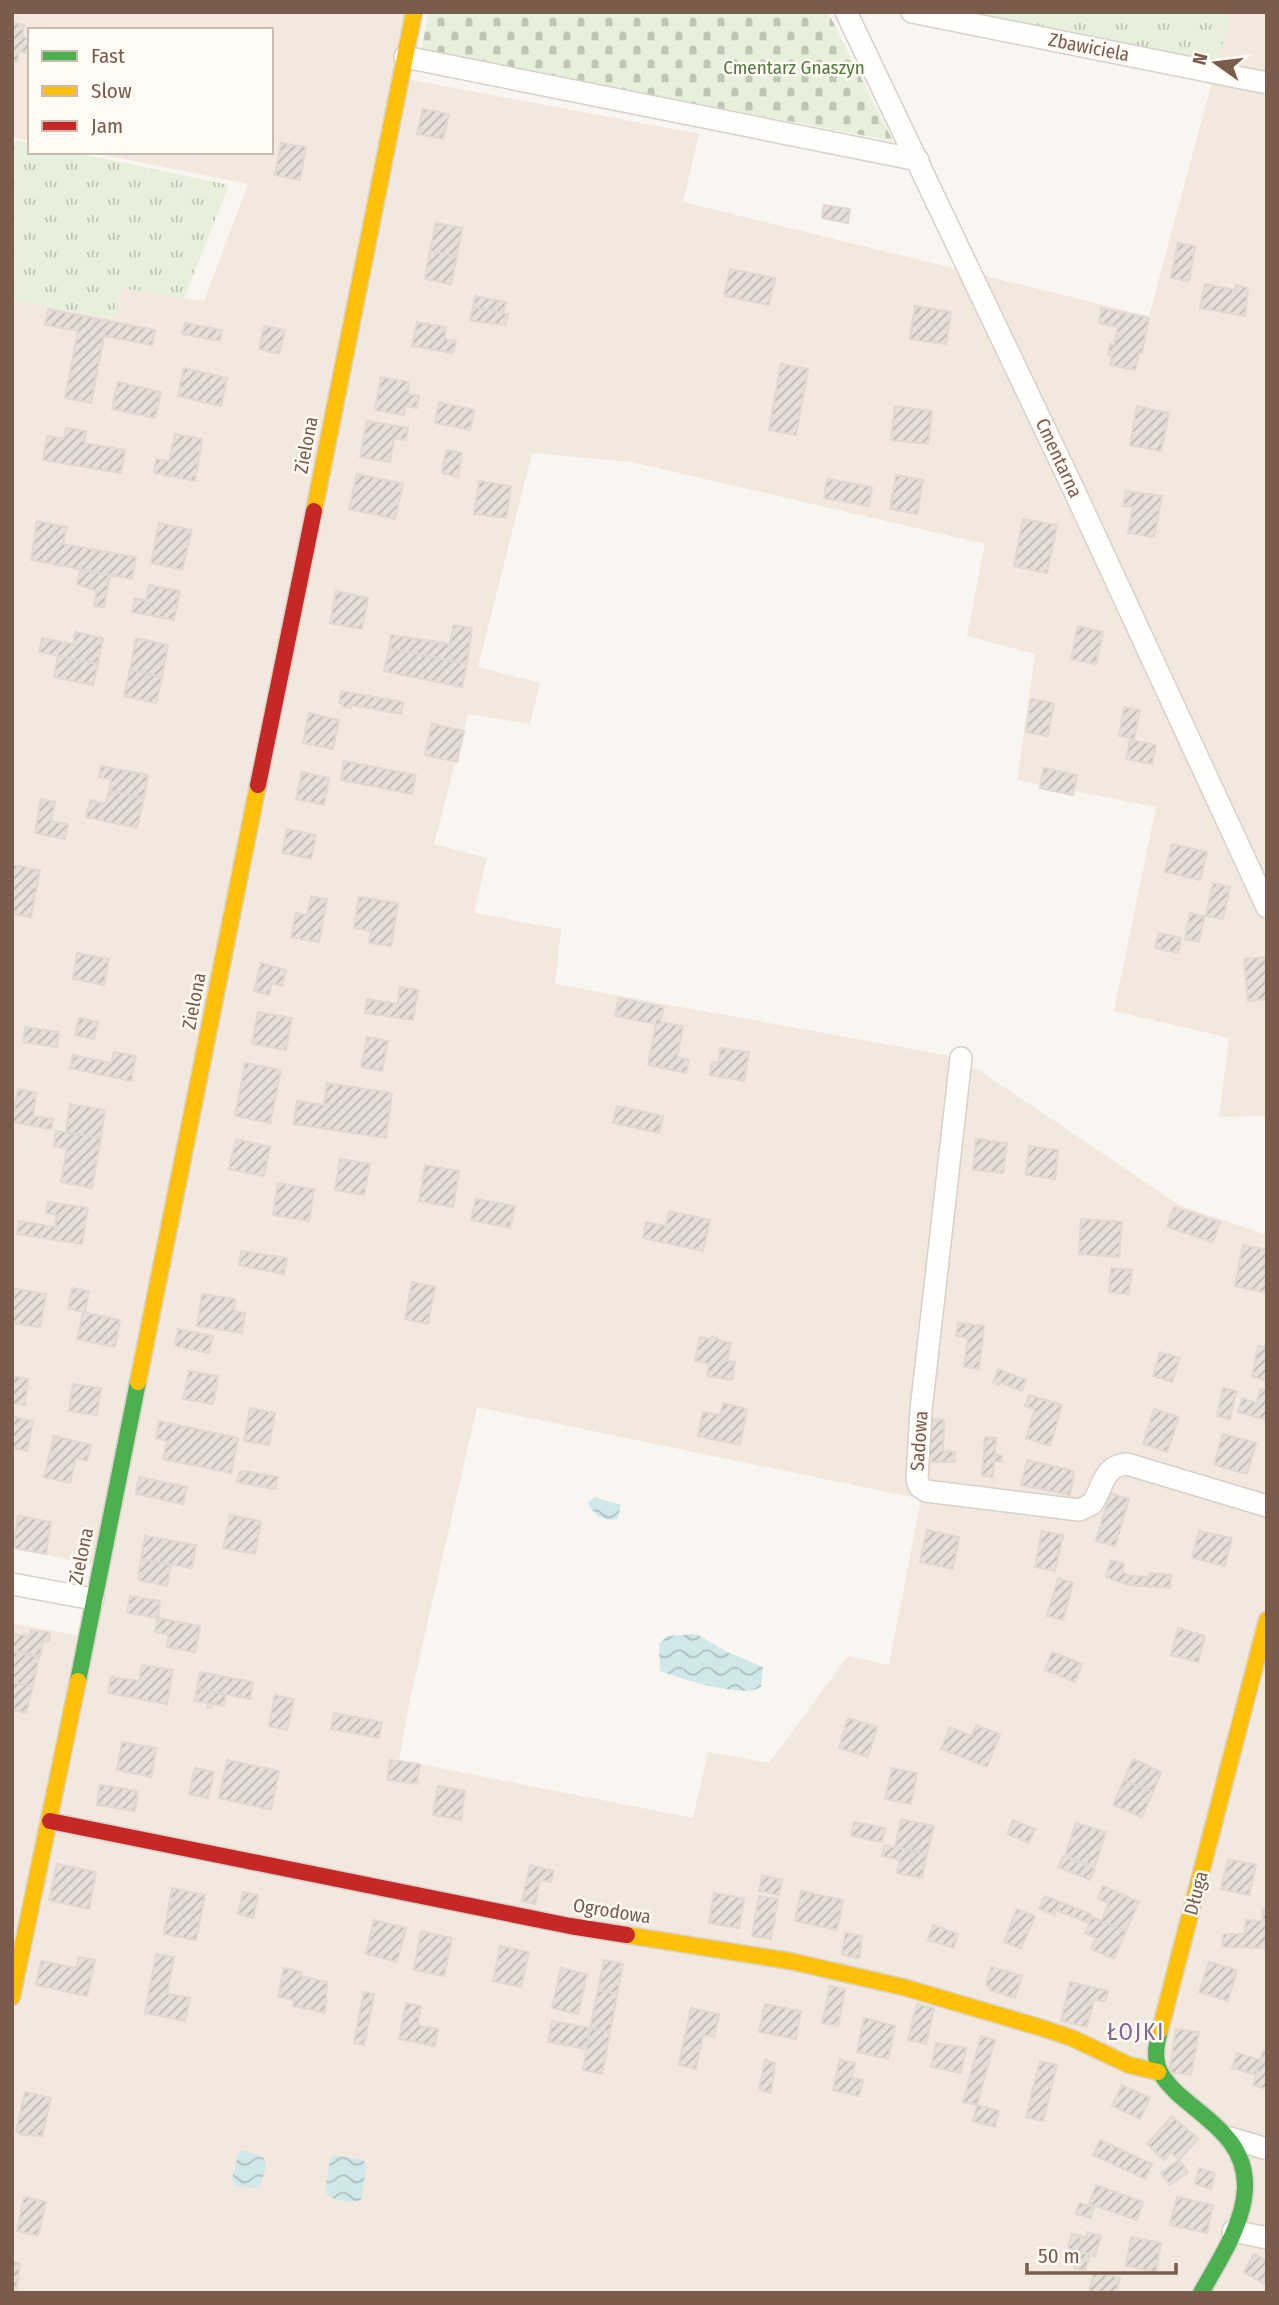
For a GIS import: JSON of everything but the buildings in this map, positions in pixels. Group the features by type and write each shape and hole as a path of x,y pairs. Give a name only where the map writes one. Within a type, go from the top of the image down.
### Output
{"street":[{"name":"Zielona","path":"12,1997 50,1821 414,12"},
{"name":"Cmentarna","path":"846,12 918,160 1267,907"},
{"name":"Zbawiciela","path":"912,12 1267,83"},
{"path":"405,57 918,160"},
{"name":"Sadowa","path":"961,1058 921,1410 917,1480 920,1487 926,1491 1079,1510 1092,1504 1108,1472 1117,1465 1127,1464 1267,1506"},
{"path":"12,1584 93,1599"},
{"name":"Długa","path":"1158,2072 1155,2049 1267,1620"},
{"name":"Ogrodowa","path":"50,1821 570,1926 790,1961 903,1987 1042,2028 1072,2038 1129,2065 1158,2072"},
{"path":"1158,2072 1168,2085 1230,2138 1238,2154 1245,2181 1242,2207 1233,2231 1201,2293"},
{"path":"1230,2138 1267,2149"},
{"path":"1233,2231 1267,2238"}],"shaded area":[{"path":"12,12 414,12 401,78 699,134 683,202 1149,316 1231,12 1267,12 1267,1116 1219,1117 1229,1038 1114,1011 1156,807 1017,780 1035,654 967,636 985,544 632,462 532,453 478,667 540,683 530,724 468,714 434,844 487,858 474,913 561,929 555,984 961,1058 1179,1205 1267,1235 1267,2293 12,2293 12,1623 85,1637 100,1566 12,1548 12,300 114,318 122,287 204,301 248,184 99,154 273,154 273,28 28,28 28,141 12,137","holes":["477,1407 921,1499 889,1665 848,1656 769,1763 708,1752 693,1818 399,1760 410,1699"]}],"green space":[{"name":"Cmentarz Gnaszyn","path":"429,12 828,12 893,141 421,51"},
{"path":"914,12 1231,12 1216,68"},
{"path":"12,140 28,143 28,154 82,154 229,185 184,298 123,288 114,318 12,300"}],"water":[{"path":"594,1497 621,1505 618,1518 609,1520 597,1515 588,1503"},
{"path":"697,1634 727,1652 763,1667 761,1687 740,1691 726,1689 660,1671 659,1644 667,1636"},
{"path":"244,2150 264,2158 266,2168 259,2188 235,2186 232,2179 239,2152"},
{"path":"334,2155 363,2160 367,2165 361,2200 342,2201 325,2192 330,2160"}],"traffic: fast":[{"path":"78,1681 138,1382"},
{"path":"1160,2030 1156,2058 1161,2074 1177,2093 1213,2123 1233,2145 1244,2172 1245,2189 1240,2216 1229,2243 1201,2293"}],"traffic: slow":[{"path":"314,511 414,12"},
{"path":"138,1382 258,785"},
{"path":"1160,2030 1267,1620"},
{"path":"12,1997 78,1681"},
{"path":"627,1935 790,1961 903,1987 1042,2028 1072,2038 1129,2065 1158,2072"}],"traffic: jam":[{"path":"258,785 314,511"},
{"path":"50,1821 570,1926 627,1935"}],"district":[{"name":"ŁOJKI","path":"1136,2032"}]}
